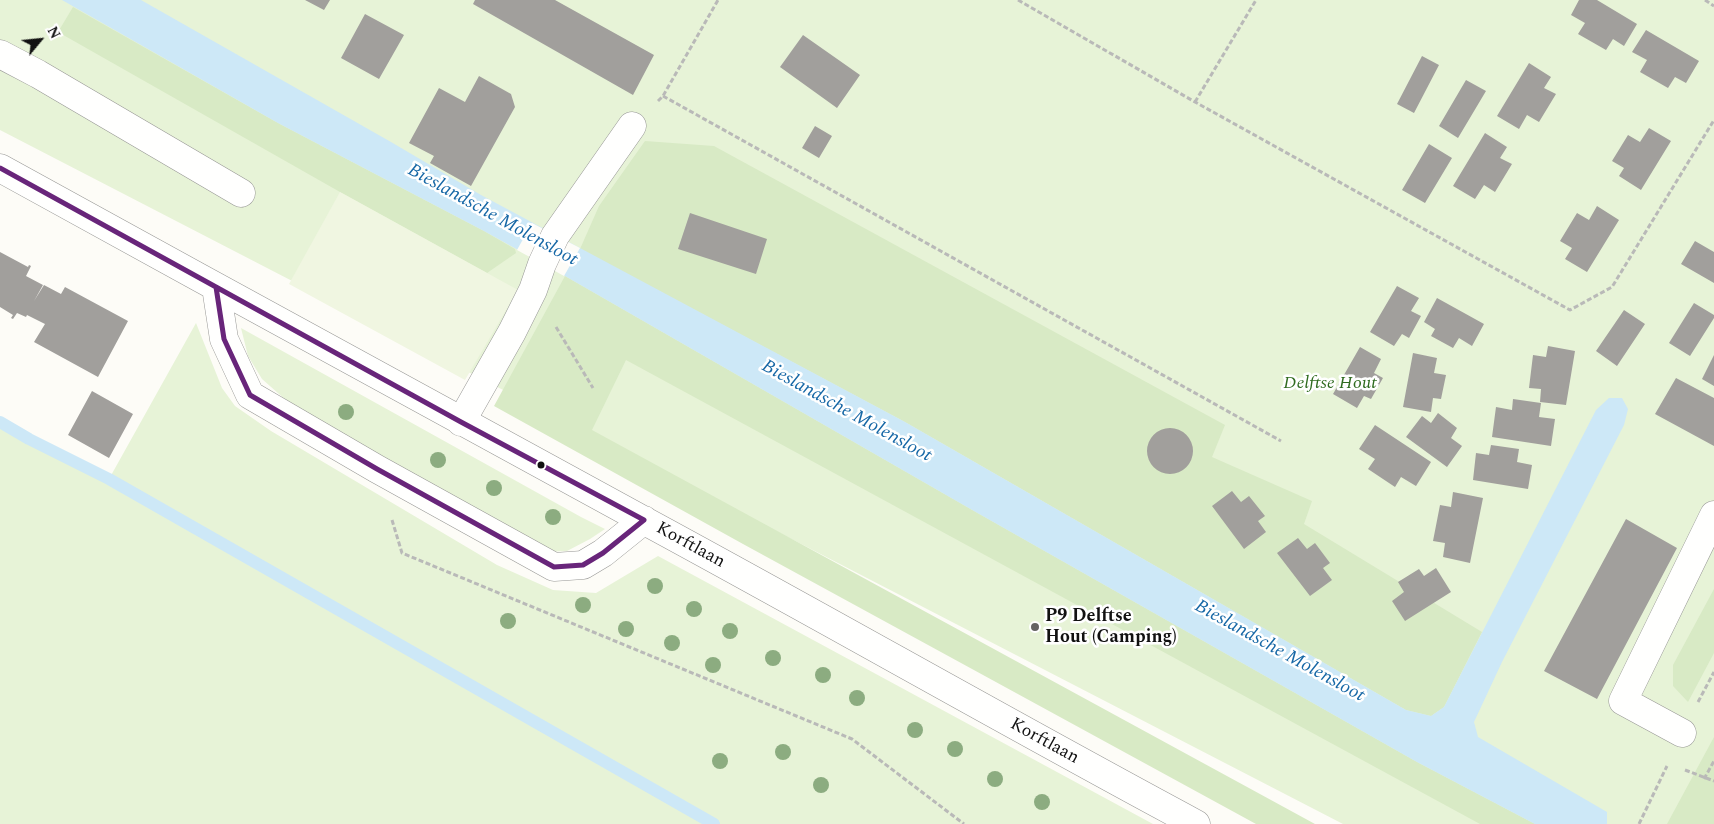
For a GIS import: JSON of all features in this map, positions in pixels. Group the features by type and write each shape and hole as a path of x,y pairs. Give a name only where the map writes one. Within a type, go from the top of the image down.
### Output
{"street":[{"path":"0,54 38,74 241,193"},
{"path":"461,422 512,332 533,290 555,236 632,126"},
{"name":"Korftlaan","path":"0,168 461,422 644,520 1054,748 1196,824"},
{"path":"216,287 224,339 250,395 377,469 554,567 583,565 603,553 644,520"},
{"path":"1682,733 1623,701 1714,515"}],"path":[{"path":"632,126 663,96 718,0"},
{"path":"1018,0 1195,102 1570,310 1612,286 1714,120"},
{"path":"1195,102 1256,0"},
{"path":"1705,0 1710,1 1714,6"},
{"path":"663,96 1281,440"},
{"path":"533,290 593,388"},
{"path":"377,469 402,553 852,739 964,824"},
{"path":"1704,779 1714,760"},
{"path":"1677,766 1704,779 1714,781"}],"green space":[{"name":"Delftse Hout","path":"0,0 1714,0 1714,824 1343,824 0,130"},
{"path":"73,7 278,123 484,231 515,249 516,253 487,273 340,192 58,32"},
{"path":"645,141 714,146 1225,425 1212,457 1312,501 1304,524 1482,632 1444,707 1431,716 1406,710 905,422 580,249 599,206"},
{"path":"340,192 518,290 465,380 289,284"},
{"path":"565,276 1417,762 1535,824 1480,824 626,360 592,430 1315,824 1256,824 494,406"},
{"path":"196,323 222,388 235,406 271,431 497,565 553,590 596,593 658,556 1153,824 0,824 0,422 29,439 109,479"},
{"path":"241,328 605,529 567,551 542,552 296,409 262,379 248,356"},
{"path":"1714,589 1714,653 1688,702 1673,686 1673,665"},
{"path":"1714,737 1714,824 1667,824"}],"water":[{"name":"Bieslandsche Molensloot","path":"62,0 141,0 481,195 905,422 1406,710 1431,716 1444,707 1596,410 1609,398 1622,398 1628,409 1624,425 1502,662 1474,722 1478,737 1607,812 1607,824 1535,824 1417,762 565,276 484,231 278,123"}],"pier":[{"path":"532,223 580,248 564,276 517,250"}],"building":[{"path":"305,0 330,0 324,10"},
{"path":"475,0 555,0 654,55 633,95 473,4"},
{"path":"1579,0 1597,0 1637,24 1624,46 1613,39 1606,50 1578,34 1585,23 1571,15"},
{"path":"365,14 404,35 379,79 341,58"},
{"path":"1646,30 1699,61 1686,83 1675,77 1668,88 1640,72 1647,60 1632,52"},
{"path":"803,35 860,75 837,108 780,67"},
{"path":"1422,56 1439,65 1414,113 1397,104"},
{"path":"1529,63 1551,77 1544,88 1556,94 1539,122 1527,115 1519,129 1497,116"},
{"path":"479,76 511,94 515,107 471,186 430,163 434,156 409,143 439,88 465,102"},
{"path":"1466,80 1486,91 1458,138 1439,126"},
{"path":"815,126 832,136 819,158 802,148"},
{"path":"1649,128 1671,141 1641,190 1619,176 1624,168 1612,161 1628,135 1640,142"},
{"path":"1485,133 1507,147 1500,158 1512,164 1495,192 1484,185 1475,199 1453,186"},
{"path":"1429,144 1452,158 1425,203 1402,190"},
{"path":"1597,206 1619,220 1587,272 1565,259 1572,248 1560,241 1577,213 1589,220"},
{"path":"690,213 767,239 756,274 678,249"},
{"path":"1695,241 1714,252 1714,283 1681,264"},
{"path":"0,252 28,267 29,265 31,266 26,276 43,285 34,301 44,285 61,294 65,287 128,321 98,377 34,342 45,324 27,315 26,317 17,313 13,319 11,318 13,315 0,307"},
{"path":"1397,286 1419,298 1411,311 1421,316 1409,338 1402,334 1394,346 1370,332"},
{"path":"1437,298 1484,324 1472,346 1459,338 1453,348 1431,336 1435,329 1424,322"},
{"path":"1694,303 1714,315 1714,318 1690,356 1669,343"},
{"path":"1624,310 1645,324 1617,366 1596,351"},
{"path":"1548,346 1575,351 1566,405 1540,402 1541,389 1529,388 1533,355 1546,357"},
{"path":"1360,347 1381,359 1374,373 1383,378 1371,399 1364,396 1357,408 1333,394"},
{"path":"1413,353 1437,358 1434,373 1446,375 1441,399 1433,398 1431,412 1403,407"},
{"path":"1714,355 1714,386 1702,379"},
{"path":"1676,378 1714,398 1714,446 1655,414"},
{"path":"92,391 133,414 109,458 68,435"},
{"path":"1513,399 1541,403 1539,417 1555,419 1551,446 1492,437 1496,407 1512,410"},
{"path":"1438,413 1457,428 1451,438 1462,446 1447,467 1406,437 1422,416 1431,423"},
{"path":"1375,425 1431,462 1416,486 1401,477 1395,487 1368,469 1375,459 1359,449"},
{"path":"1175,428 1187,434 1192,442 1192,460 1187,468 1179,473 1165,474 1153,468 1148,460 1147,446 1153,434 1161,429"},
{"path":"1491,445 1519,449 1517,462 1532,465 1528,489 1473,480 1476,453 1489,455"},
{"path":"1232,491 1241,502 1249,496 1265,516 1258,521 1266,532 1244,549 1212,506"},
{"path":"1453,492 1483,498 1470,563 1443,557 1445,543 1433,541 1440,505 1451,507"},
{"path":"1626,519 1677,548 1597,699 1544,671"},
{"path":"1298,538 1307,549 1315,543 1330,563 1323,568 1332,580 1310,596 1277,553"},
{"path":"1436,568 1451,592 1405,621 1392,601 1404,592 1398,582 1419,569 1424,576"}],"waterway":[{"path":"0,422 29,439 109,479 714,824"}],"transit line":[{"path":"0,168 216,287"},
{"path":"216,287 461,422 644,520 603,553 583,565 554,567 377,469 250,395 224,339 216,287"}],"place":[{"name":"P9 Delftse Hout (Camping)","path":"1035,627"}]}
